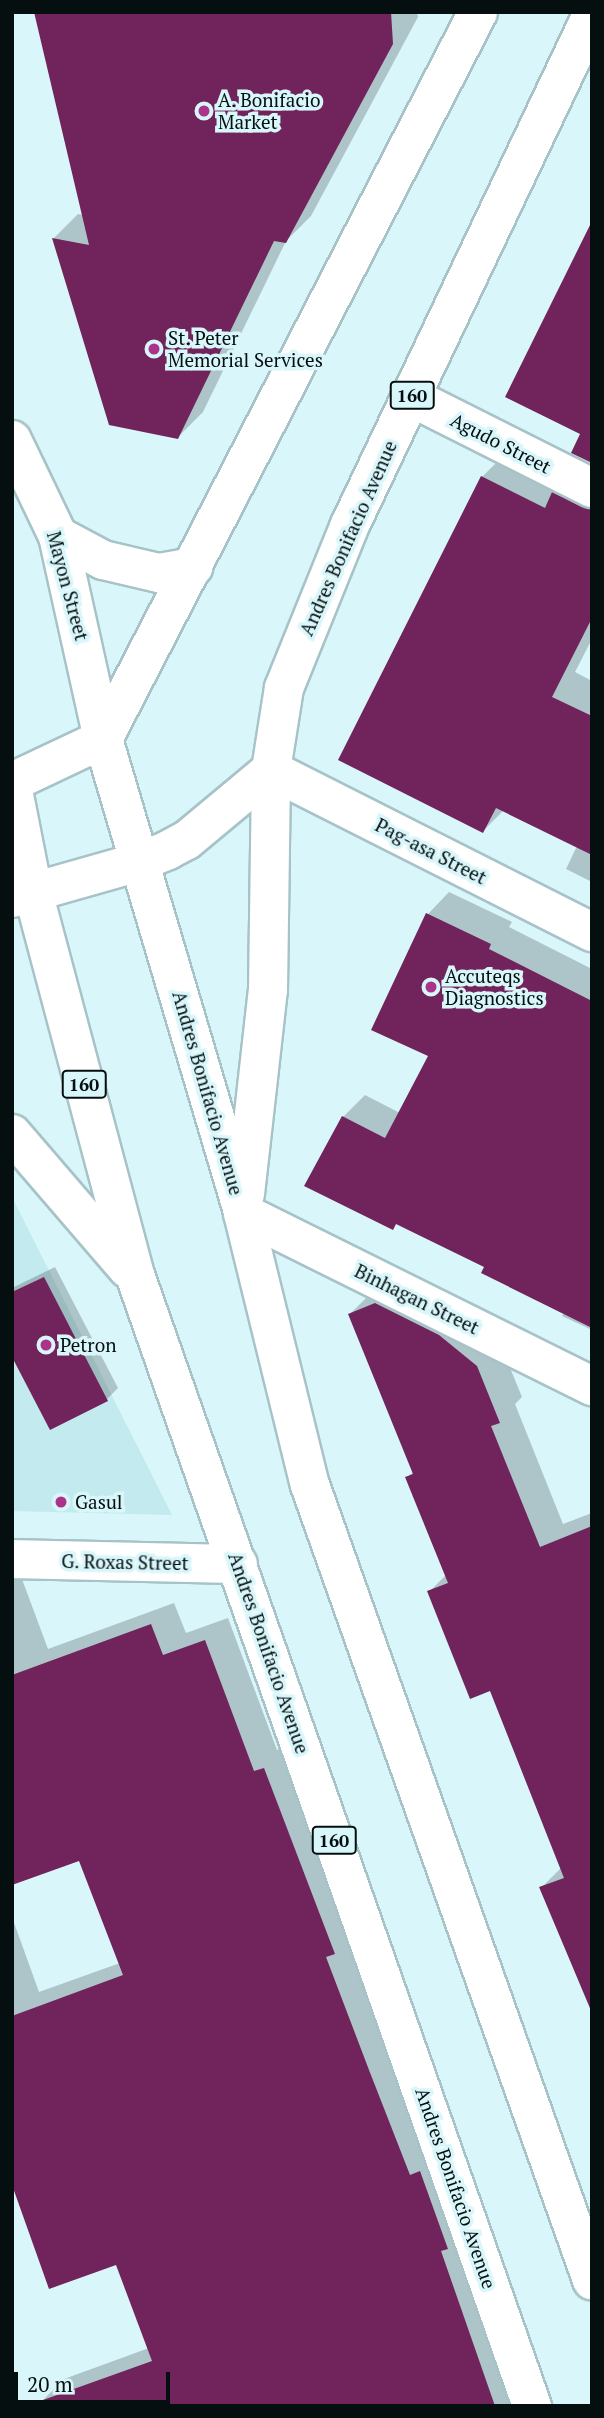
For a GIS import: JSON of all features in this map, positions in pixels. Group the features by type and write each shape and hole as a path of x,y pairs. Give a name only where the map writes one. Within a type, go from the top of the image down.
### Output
{"main road":[{"path":"103,738 478,12"},
{"name":"Andres Bonifacio Avenue","path":"243,1213 268,990 271,770 284,688 349,527 589,27"},
{"name":"Agudo Street","path":"411,397 592,488"},
{"name":"Mayon Street","path":"12,440 58,536 103,738"},
{"path":"58,536 103,560 159,573 193,566"},
{"name":"Andres Bonifacio Avenue","path":"532,2406 135,1275 23,895 12,783 103,738 243,1213 310,1485 592,2280"},
{"path":"23,895 139,862 187,840 271,770"},
{"name":"Pag-asa Street","path":"271,770 592,932"},
{"path":"12,1134 135,1275"},
{"name":"Binhagan Street","path":"243,1213 592,1386"},
{"name":"G. Roxas Street","path":"12,1559 238,1564"}],"shaded area":[{"path":"12,1197 172,1515 12,1511"}],"building":[{"name":"A. Bonifacio Market","path":"34,12 391,12 393,44 286,243 274,241 178,439 109,425 52,238 89,245"},
{"path":"592,221 592,463 571,453 580,434 505,397"},
{"path":"481,476 545,508 552,492 592,510 592,618 552,697 592,716 592,855 496,808 483,833 338,760"},
{"path":"426,913 491,944 489,949 592,1001 592,1328 481,1273 484,1267 396,1224 393,1230 304,1186 342,1116 385,1138 428,1056 371,1030"},
{"name":"Petron","path":"44,1277 108,1401 50,1430 12,1357 12,1292"},
{"path":"375,1303 439,1335 477,1366 500,1423 491,1426 540,1547 592,1526 592,2013 539,1887 564,1878 490,1691 470,1699 427,1591 448,1583 405,1477 413,1474 348,1314"},
{"path":"151,1624 163,1655 205,1640 254,1771 264,1768 335,1954 326,1957 369,2070 410,2175 420,2171 448,2249 441,2251 495,2406 44,2406 43,2400 152,2361 116,2265 49,2289 12,2185 12,2016 123,1975 79,1861 12,1885 12,1675"}],"place":[{"name":"A. Bonifacio Market","path":"204,111"},
{"name":"St. Peter Memorial Services","path":"154,349"},
{"name":"Accuteqs Diagnostics","path":"431,987"},
{"name":"Petron","path":"46,1345"},
{"name":"Gasul","path":"61,1502"}]}
